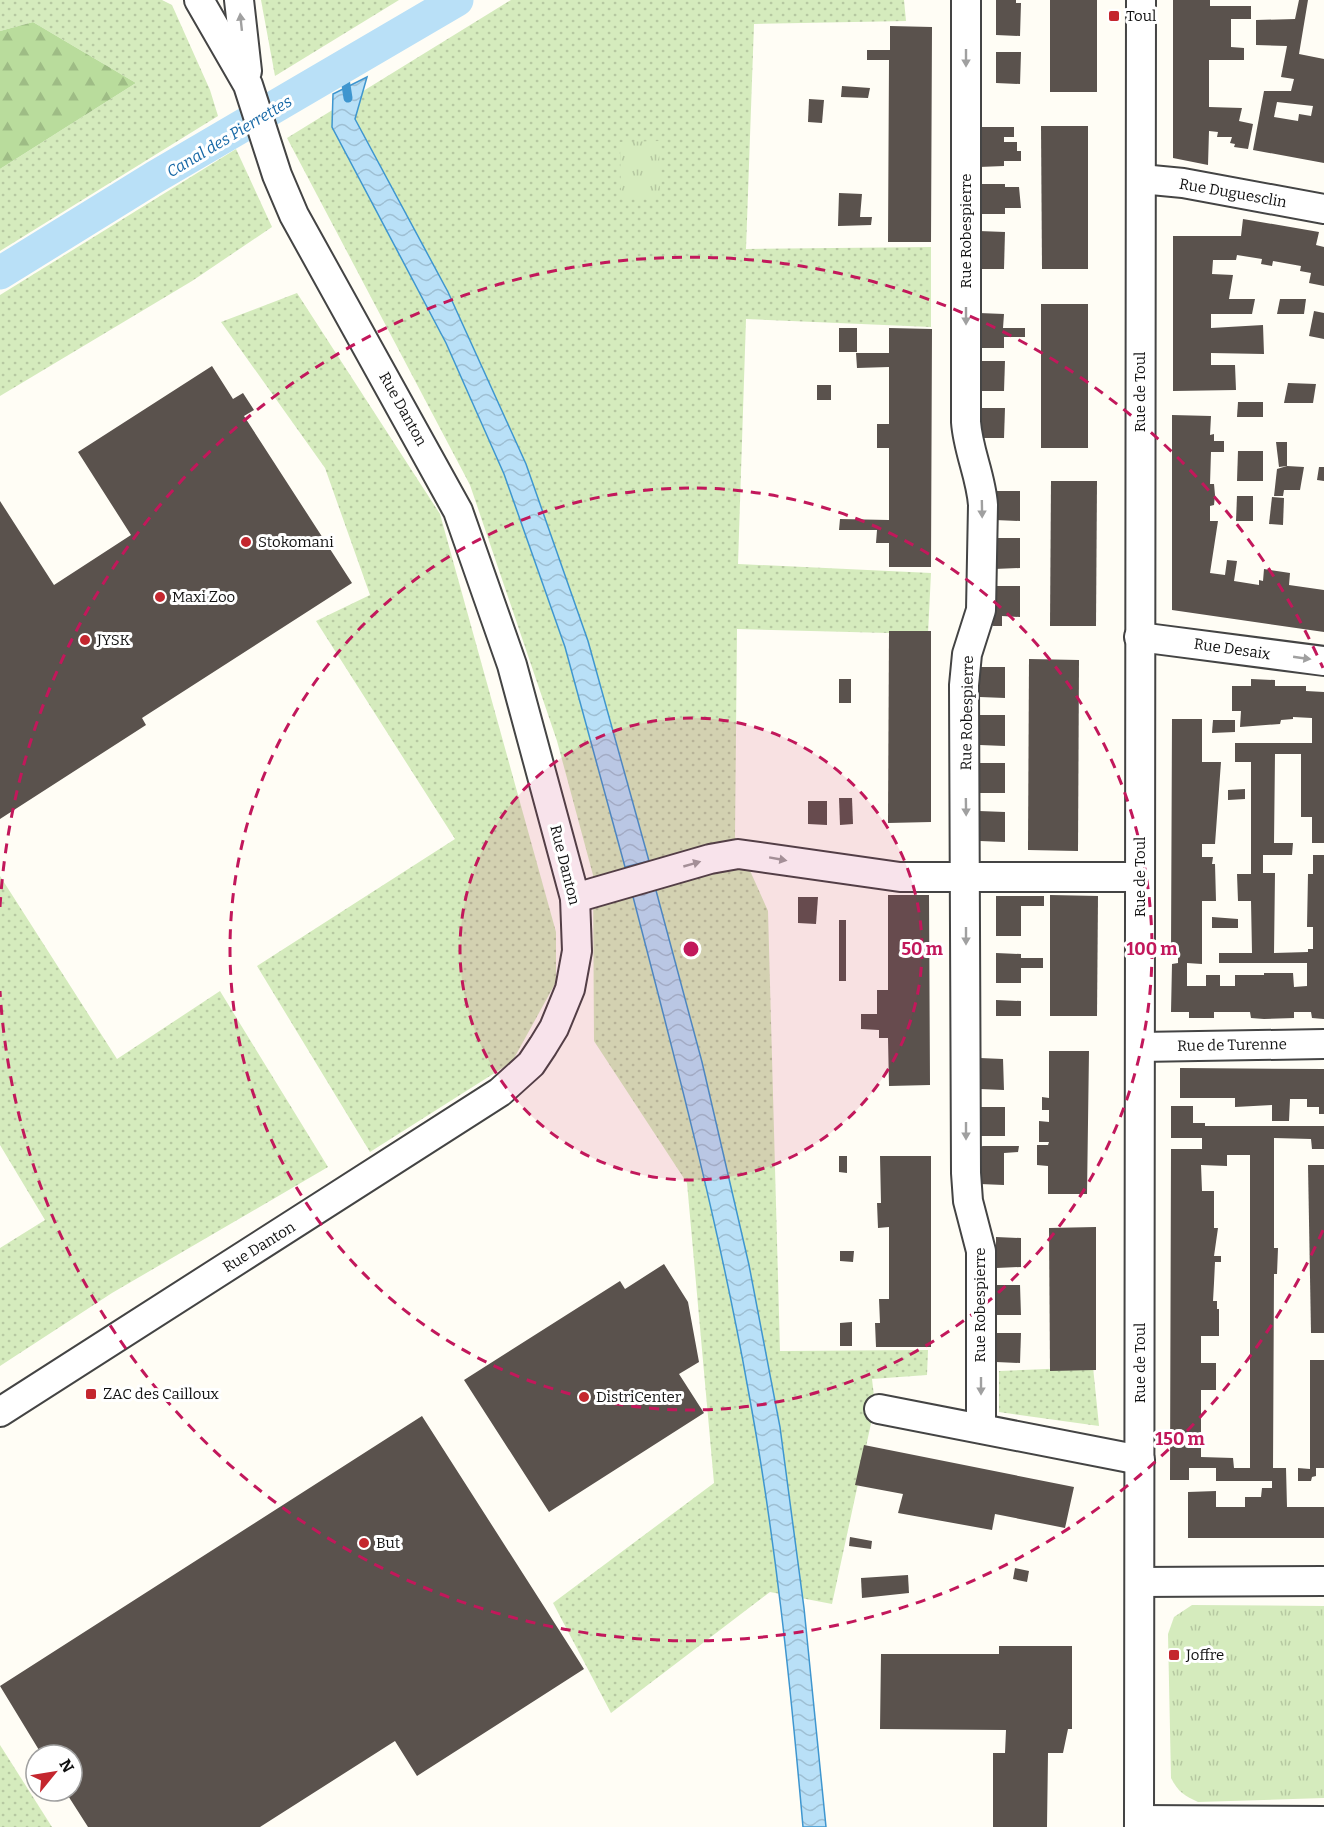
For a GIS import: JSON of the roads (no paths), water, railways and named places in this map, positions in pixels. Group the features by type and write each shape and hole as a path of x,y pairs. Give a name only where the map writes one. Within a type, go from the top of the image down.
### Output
{"street":[{"path":"199,0 248,86"},
{"path":"239,0 248,86"},
{"name":"Rue Robespierre","path":"966,0 966,422 967,441 982,491 983,505 981,610 965,667 966,1173 968,1201 981,1251 981,1428"},
{"name":"Rue de Toul","path":"1139,1824 1141,0"},
{"name":"Rue Danton","path":"0,1412 486,1103 531,1064 554,1028 570,989 578,933 575,898 512,665 458,511 294,214 248,86"},
{"name":"Rue Duguesclin","path":"1141,180 1183,183 1324,210"},
{"name":"Rue Desaix","path":"1139,637 1324,661"},
{"path":"575,898 720,856 738,854 900,877 1140,877"},
{"name":"Rue de Turenne","path":"1140,1047 1324,1044"},
{"path":"879,1409 1140,1460"},
{"path":"1140,1582 1324,1581"},
{"path":"1139,1824 1324,1821"}],"water":[{"path":"367,77 355,119 448,292 526,464 588,641 649,861 625,867 565,647 504,474 446,343 332,127 333,94"},
{"path":"654,883 702,1062 749,1265 780,1427 804,1608 826,1827 803,1827 781,1607 758,1443 709,1200 631,889"}],"waterway":[{"name":"Canal des Pierrettes","path":"0,273 155,177 457,0"},
{"path":"343,66 348,98"}],"place":[{"name":"Toul","path":"1114,16"},
{"name":"Stokomani","path":"246,542"},
{"name":"Maxi Zoo","path":"160,597"},
{"name":"JYSK","path":"85,640"},
{"name":"ZAC des Cailloux","path":"91,1394"},
{"name":"DistriCenter","path":"584,1397"},
{"name":"But","path":"364,1543"},
{"name":"Joffre","path":"1174,1655"}]}
